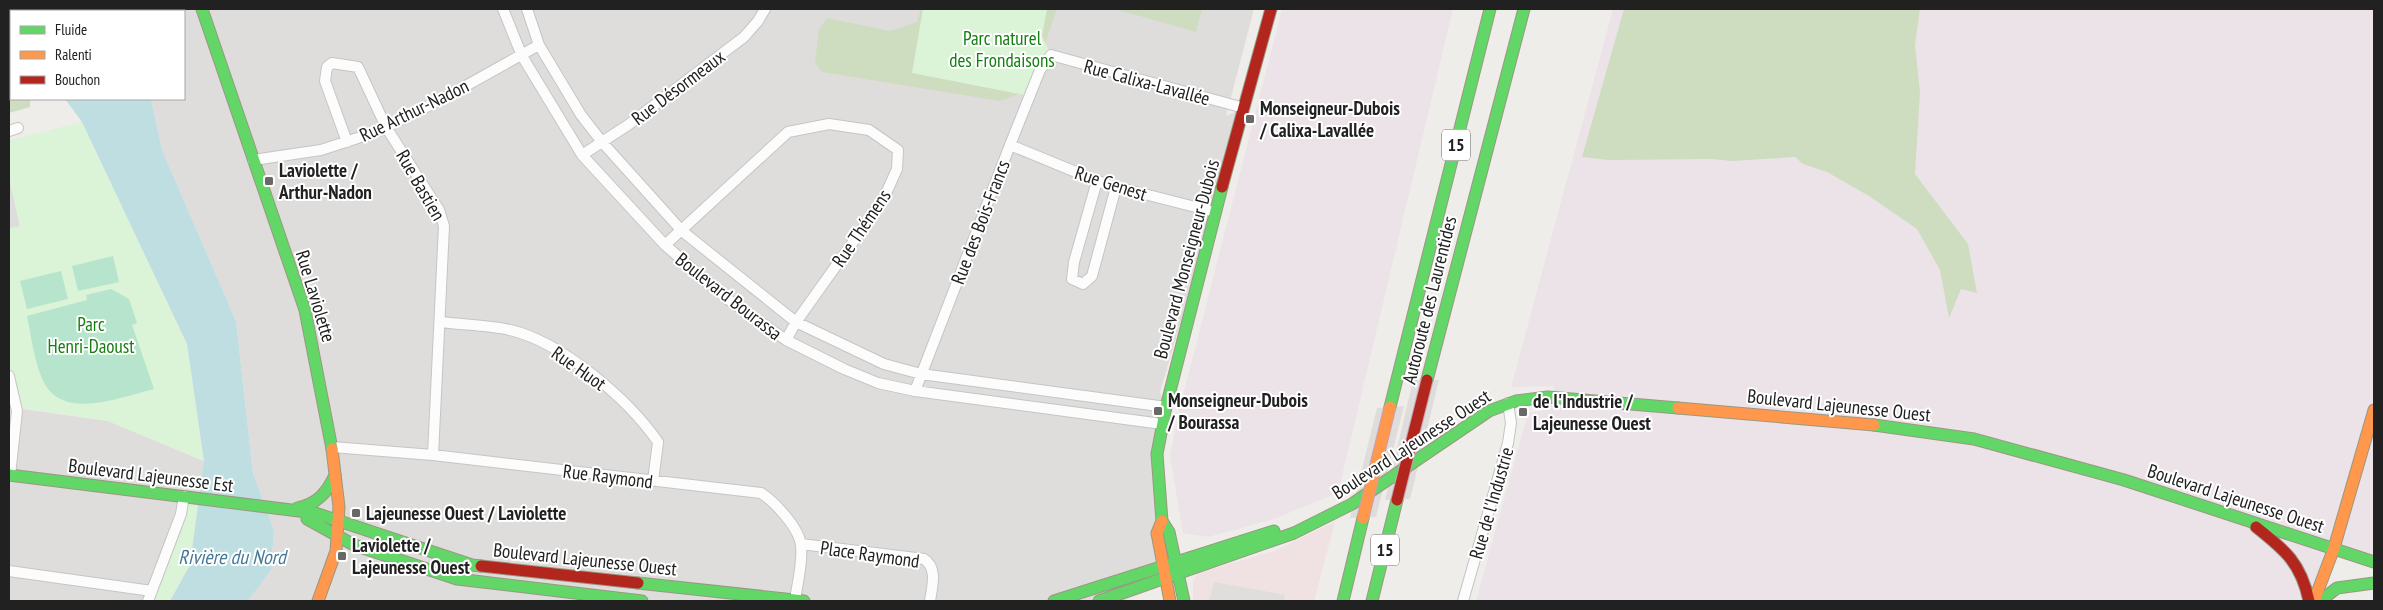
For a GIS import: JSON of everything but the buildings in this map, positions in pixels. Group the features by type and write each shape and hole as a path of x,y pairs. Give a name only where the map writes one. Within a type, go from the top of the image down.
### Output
{"main road":[{"name":"Rue Laviolette","path":"202,9 305,310 332,446 336,474 339,521 338,537 327,579 318,601"},
{"name":"Boulevard Monseigneur-Dubois","path":"1170,601 1157,533 1162,521 1157,454 1162,424 1215,212 1271,9"},
{"name":"Autoroute des Laurentides","path":"1343,601 1490,9"},
{"name":"Autoroute des Laurentides","path":"1372,601 1494,118 1524,9"},
{"name":"Boulevard Lajeunesse Ouest","path":"1099,601 1268,543 1317,521 1352,504 1480,416 1508,403 1538,397 1561,397 1906,428 1983,442 2124,480 2374,562"},
{"path":"2314,601 2334,548 2374,410"},
{"path":"283,508 308,506 319,500 330,487 336,474"},
{"name":"Boulevard Lajeunesse Est","path":"10,475 283,508 315,513 339,521"},
{"name":"Boulevard Lajeunesse Est","path":"283,508 322,526 338,537"},
{"path":"2247,520 2294,558 2305,580 2308,601"},
{"name":"Boulevard Lajeunesse Ouest","path":"339,521 456,561 511,569 798,601"},
{"name":"Boulevard Monseigneur-Dubois","path":"1162,521 1169,532 1184,601"},
{"name":"Boulevard Lajeunesse Ouest","path":"1054,601 1291,526 1317,521"},
{"name":"Boulevard Lajeunesse Ouest","path":"338,537 354,545 457,579 510,587 530,594 642,601"},
{"path":"508,601 511,569"},
{"path":"530,594 532,571"},
{"path":"2320,601 2337,588 2374,583"}],"street":[{"name":"Boulevard Bourassa","path":"504,9 522,56 582,155 664,246 726,298 786,340 844,369 878,383 915,391 1162,424"},
{"name":"Boulevard Bourassa","path":"527,9 539,45 581,115 602,142 682,231 796,322 884,364 921,374 1166,407"},
{"name":"Rue Désormeaux","path":"582,155 744,37 758,21 765,9"},
{"name":"Rue Arthur-Nadon","path":"253,160 321,150 386,127 522,56 539,45"},
{"name":"Rue Calixa-Lavallée","path":"1051,55 1244,108"},
{"name":"Rue des Bois-Francs","path":"915,391 1010,144 1040,70 1051,55"},
{"name":"Rue Bastien","path":"348,142 325,81 325,74 332,62 358,67 386,127 439,210 444,226 441,322 433,455"},
{"name":"Rue Thémens","path":"664,246 788,132 829,124 869,130 898,150 897,169 883,200 796,322 786,340"},
{"name":"Rue Genest","path":"1010,144 1097,182 1215,212"},
{"path":"1097,182 1074,262 1072,279 1083,284 1092,276 1116,187"},
{"name":"Rue Huot","path":"441,322 510,330 553,347 611,390 648,428 658,442 653,481"},
{"path":"9,376 17,411 10,475"},
{"name":"Rue de l'Industrie","path":"1463,601 1508,443 1511,423 1508,403"},
{"name":"Rue Raymond","path":"332,446 433,455 761,493 775,502 783,512 801,544"},
{"path":"148,601 182,514 184,496"},
{"path":"798,601 801,544"},
{"name":"Place Raymond","path":"801,544 924,559 930,563 933,569 930,601"},
{"path":"9,571 152,591"}],"shaded area":[{"path":"1254,9 1226,116 1244,108 1160,392 1166,407 1157,588 1122,601 248,601 271,570 274,530 253,473 236,321 162,150 151,100 185,100 185,10 132,10"},
{"path":"1282,9 1453,9 1338,493 1274,519 1208,537 1183,533 1170,456 1179,411"},
{"path":"1613,9 2374,9 2374,556 2338,547 2316,601 1476,601 1528,413 1550,409 1554,386 1511,387"},
{"path":"9,177 20,226 9,229"},
{"path":"9,407 108,421 204,461 201,499 170,601 9,601"},
{"path":"1335,522 1314,601 1193,601 1193,581 1198,573 1274,551"},
{"path":"1214,582 1285,595 1284,601 1209,601"}],"green space":[{"path":"921,9 1057,9 1029,90 1000,101 822,72 815,63 819,29 827,18 890,31 917,22"},
{"name":"Parc naturel des Frondaisons","path":"923,9 1047,9 1042,36 1051,55 1030,96 912,73"},
{"path":"1115,9 1202,9 1196,32"},
{"path":"1624,9 1920,9 1915,45 1920,92 1915,174 1968,244 1977,293 1961,289 1949,318 1940,270 1917,229 1869,196 1827,172 1803,164 1795,157 1732,161 1712,159 1608,160 1582,157"},
{"path":"9,72 10,100 30,100 30,107 9,113"},
{"name":"Parc Henri-Daoust","path":"82,122 187,344 204,461 108,421 21,408 9,365 9,229 20,226 9,177 9,140"},
{"path":"113,256 119,282 78,291 72,266"},
{"path":"61,271 68,299 27,309 20,281"},
{"path":"111,289 129,299 137,323 132,325 154,389 91,404 75,403 61,399 50,391 41,376 27,316 87,300 86,295"},
{"path":"184,496 201,499 190,565 170,601 148,601"}],"water":[{"path":"131,9 132,10 30,10"},
{"name":"Rivière du Nord","path":"66,100 151,100 162,150 236,321 253,473 274,530 271,570 248,601 170,601 190,565 204,461 187,344 82,122"}],"pier":[{"path":"1413,380 1439,380 1410,499 1385,500"},
{"path":"1404,406 1376,517 1350,518 1377,408"}],"traffic: fast":[{"path":"202,9 305,310 332,449"},
{"path":"1390,407 1490,9"},
{"path":"1427,380 1524,9"},
{"path":"1184,601 1169,532 1162,521 1157,454 1166,407 1222,187"},
{"path":"1099,601 1294,533 1352,504 1489,411 1516,401 1548,397 1678,408"},
{"path":"1874,425 1974,439 2124,480 2374,562"},
{"path":"9,475 315,513 472,565 481,566"},
{"path":"297,508 316,501 325,492 335,475"},
{"path":"1372,601 1397,500"},
{"path":"1343,601 1363,518"},
{"path":"307,519 354,545 457,579 642,601"},
{"path":"1054,601 1274,531"},
{"path":"638,583 804,601"},
{"path":"2320,601 2337,588 2374,583"}],"traffic: slow":[{"path":"1363,518 1390,407"},
{"path":"1678,408 1874,425"},
{"path":"2314,601 2334,548 2374,410"},
{"path":"318,601 336,551 339,507 332,449"},
{"path":"1162,521 1157,533 1170,601"}],"traffic: jam":[{"path":"1222,187 1271,9"},
{"path":"1397,500 1427,380"},
{"path":"2256,527 2290,558 2306,588 2309,601"},
{"path":"481,566 638,583"}],"place":[{"name":"Monseigneur-Dubois / Calixa-Lavallée","path":"1250,119"},
{"name":"Laviolette / Arthur-Nadon","path":"269,181"},
{"name":"Monseigneur-Dubois / Bourassa","path":"1158,411"},
{"name":"de l'Industrie / Lajeunesse Ouest","path":"1523,412"},
{"name":"Lajeunesse Ouest / Laviolette","path":"356,513"},
{"name":"Laviolette / Lajeunesse Ouest","path":"342,556"}]}
